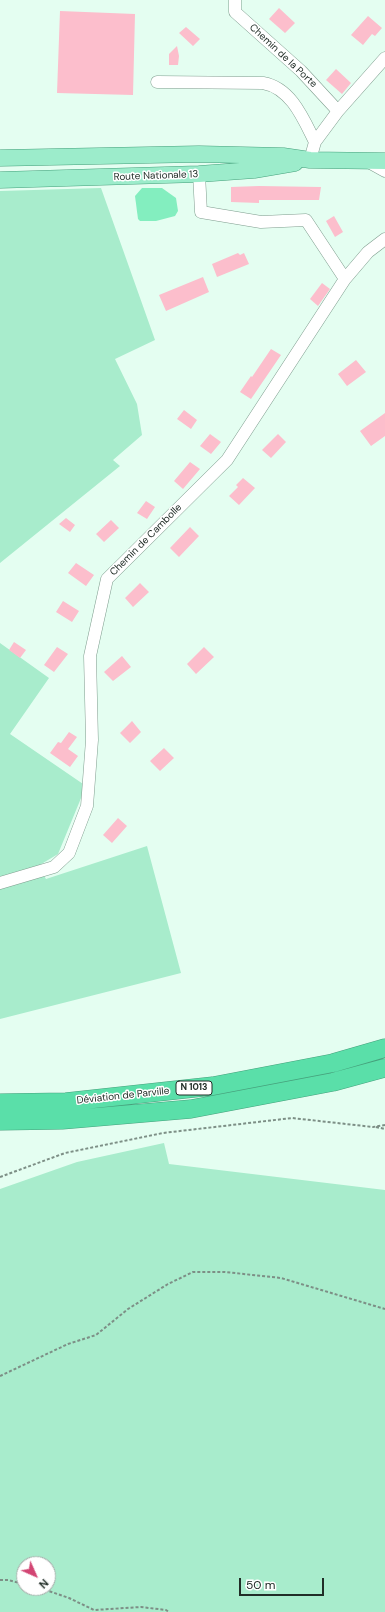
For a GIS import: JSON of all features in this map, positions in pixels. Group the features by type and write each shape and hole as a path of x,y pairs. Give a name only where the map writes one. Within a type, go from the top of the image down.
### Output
{"highway":[{"name":"Déviation de Parville","path":"0,1103 66,1102 213,1086 333,1063 385,1048"},
{"name":"Déviation de Parville","path":"0,1121 62,1120 191,1109 333,1082 385,1068"}],"main road":[{"name":"Route Nationale 13","path":"0,158 199,154 283,156 310,160 385,161"},
{"name":"Route Nationale 13","path":"0,180 199,174 254,170 310,160"}],"street":[{"name":"Chemin de la Porte","path":"234,0 235,12 301,71 338,111"},
{"path":"310,160 314,142 338,111 385,58"},
{"path":"157,82 263,83 273,85 288,97 304,120 314,142"},
{"path":"366,161 385,171"},
{"path":"199,174 201,212 261,222 306,220 345,279"},
{"name":"Chemin de Cambolle","path":"0,883 54,866 69,853 88,806 92,740 90,656 107,579 227,460 345,279 368,252 385,239"}],"path":[{"path":"0,1177 65,1153 163,1133 292,1118 385,1129"},
{"path":"373,1127 385,1125"},
{"path":"0,1376 68,1344 96,1335 128,1309 168,1284 193,1272 226,1272 281,1278 385,1309"},
{"path":"0,1580 16,1582"},
{"path":"56,1594 94,1610 141,1607 166,1610 169,1612"}],"shaded area":[{"path":"101,188 155,340 115,359 137,404 142,435 113,460 120,466 0,563 0,191"},
{"path":"142,188 162,188 176,198 178,211 175,216 156,221 140,221 138,219 135,196"},
{"path":"0,643 49,678 10,734 86,786 58,854 38,866 46,879 147,846 181,973 0,1019"},
{"path":"164,1143 169,1164 385,1190 385,1612 0,1612 0,1189 77,1162"}],"building":[{"path":"279,8 295,23 285,33 269,19"},
{"path":"60,11 135,14 133,95 57,93"},
{"path":"368,16 382,28 375,36 372,34 363,45 351,35"},
{"path":"186,27 200,39 193,46 179,33"},
{"path":"177,46 179,56 178,65 169,65 169,54"},
{"path":"336,69 351,83 342,94 326,80"},
{"path":"231,187 321,187 319,200 259,200 259,203 231,202"},
{"path":"334,216 343,232 335,237 326,221"},
{"path":"238,253 240,255 244,253 249,264 217,277 212,264"},
{"path":"203,277 209,292 166,311 159,295"},
{"path":"322,283 330,289 318,306 310,299"},
{"path":"271,349 281,355 251,399 240,392"},
{"path":"356,360 366,372 347,386 338,374"},
{"path":"184,410 197,420 191,429 177,419"},
{"path":"385,413 385,436 371,446 360,431"},
{"path":"210,434 221,442 211,454 200,446"},
{"path":"278,434 286,442 271,458 262,450"},
{"path":"190,462 200,469 183,489 174,481"},
{"path":"243,478 255,488 239,505 229,496 238,487 236,485"},
{"path":"146,501 155,507 147,519 137,513"},
{"path":"66,518 75,525 70,532 59,524"},
{"path":"111,520 119,528 104,542 96,534"},
{"path":"190,527 199,536 179,557 170,548"},
{"path":"76,563 94,575 86,586 68,573"},
{"path":"140,583 149,592 133,607 125,598"},
{"path":"63,601 79,611 72,622 56,612"},
{"path":"14,642 26,650 20,658 9,650"},
{"path":"57,647 68,654 54,672 44,665"},
{"path":"204,647 214,657 196,674 187,664"},
{"path":"122,656 131,667 113,681 104,672"},
{"path":"132,721 141,732 130,743 120,733"},
{"path":"69,732 77,737 68,749 78,756 70,767 50,753 58,742 61,743"},
{"path":"164,748 174,758 160,771 150,761"},
{"path":"118,818 127,826 112,843 103,835"}]}
